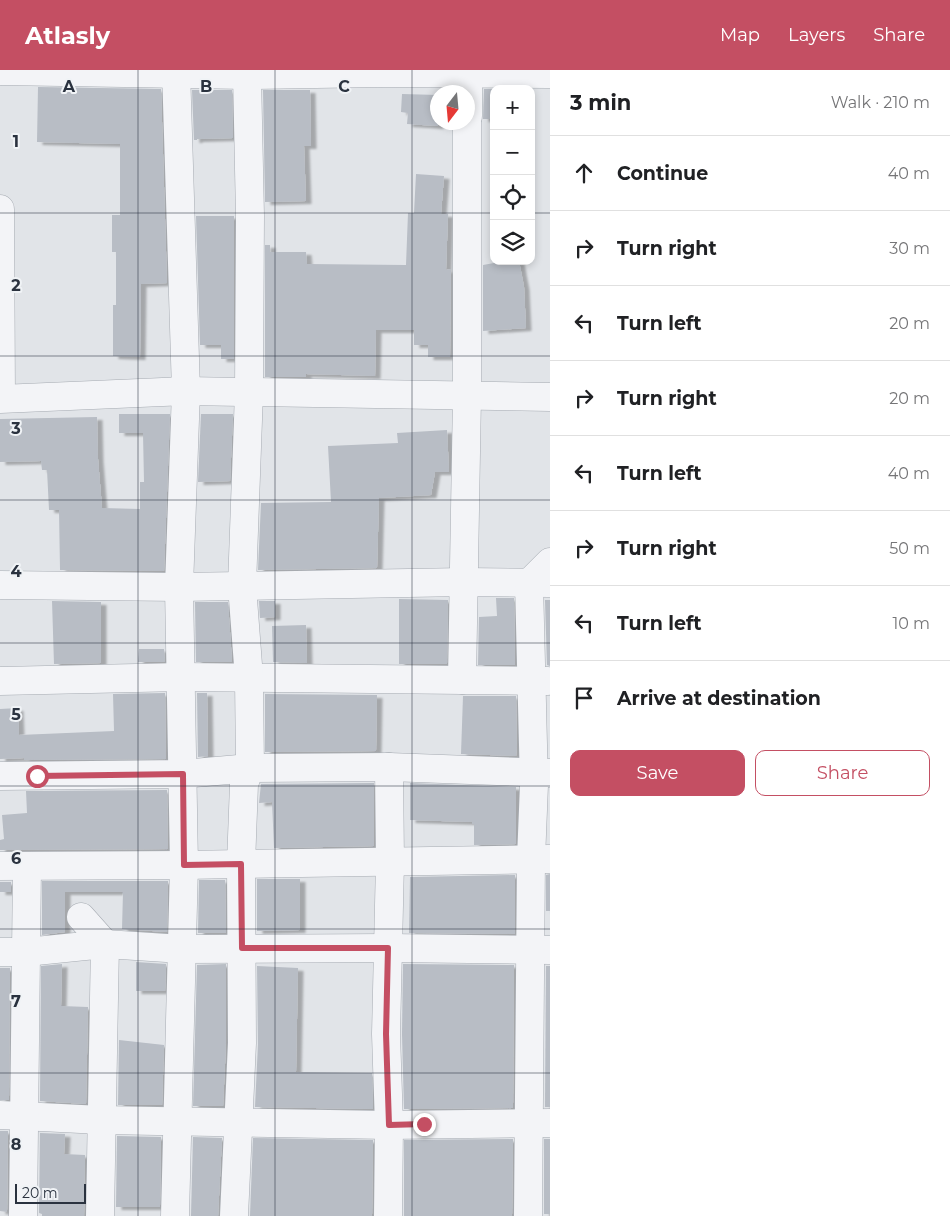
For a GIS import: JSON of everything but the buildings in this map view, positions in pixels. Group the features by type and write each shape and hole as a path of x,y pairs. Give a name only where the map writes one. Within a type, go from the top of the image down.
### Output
{"street":[{"path":"0,71 176,72 247,75 550,74"},
{"path":"175,1216 184,865 179,587 186,391 176,72"},
{"path":"468,73 468,85"},
{"path":"234,1216 242,1043 241,864 244,784 250,768 249,678 242,586 249,392 250,216 247,75"},
{"path":"462,680 467,396 467,130"},
{"path":"0,209 0,398 186,391 550,397"},
{"path":"528,1216 540,1123 540,859 542,773 540,583 550,562"},
{"path":"0,585 179,587 464,582 540,583"},
{"path":"0,681 182,676 541,681"},
{"path":"0,776 183,774 250,768 389,767 542,773"},
{"path":"388,1216 389,1125 386,1034 390,862 389,767"},
{"path":"0,866 540,859"},
{"path":"22,1216 12,1116 13,952 27,866"},
{"path":"81,917 105,944 100,1216"},
{"path":"13,952 105,944 182,949 388,948 540,950"},
{"path":"12,1116 101,1120 389,1125 540,1123"}],"route":[{"path":"37,776 183,774 184,865 241,864 242,948 388,948 386,1034 389,1125 424,1124"}]}
